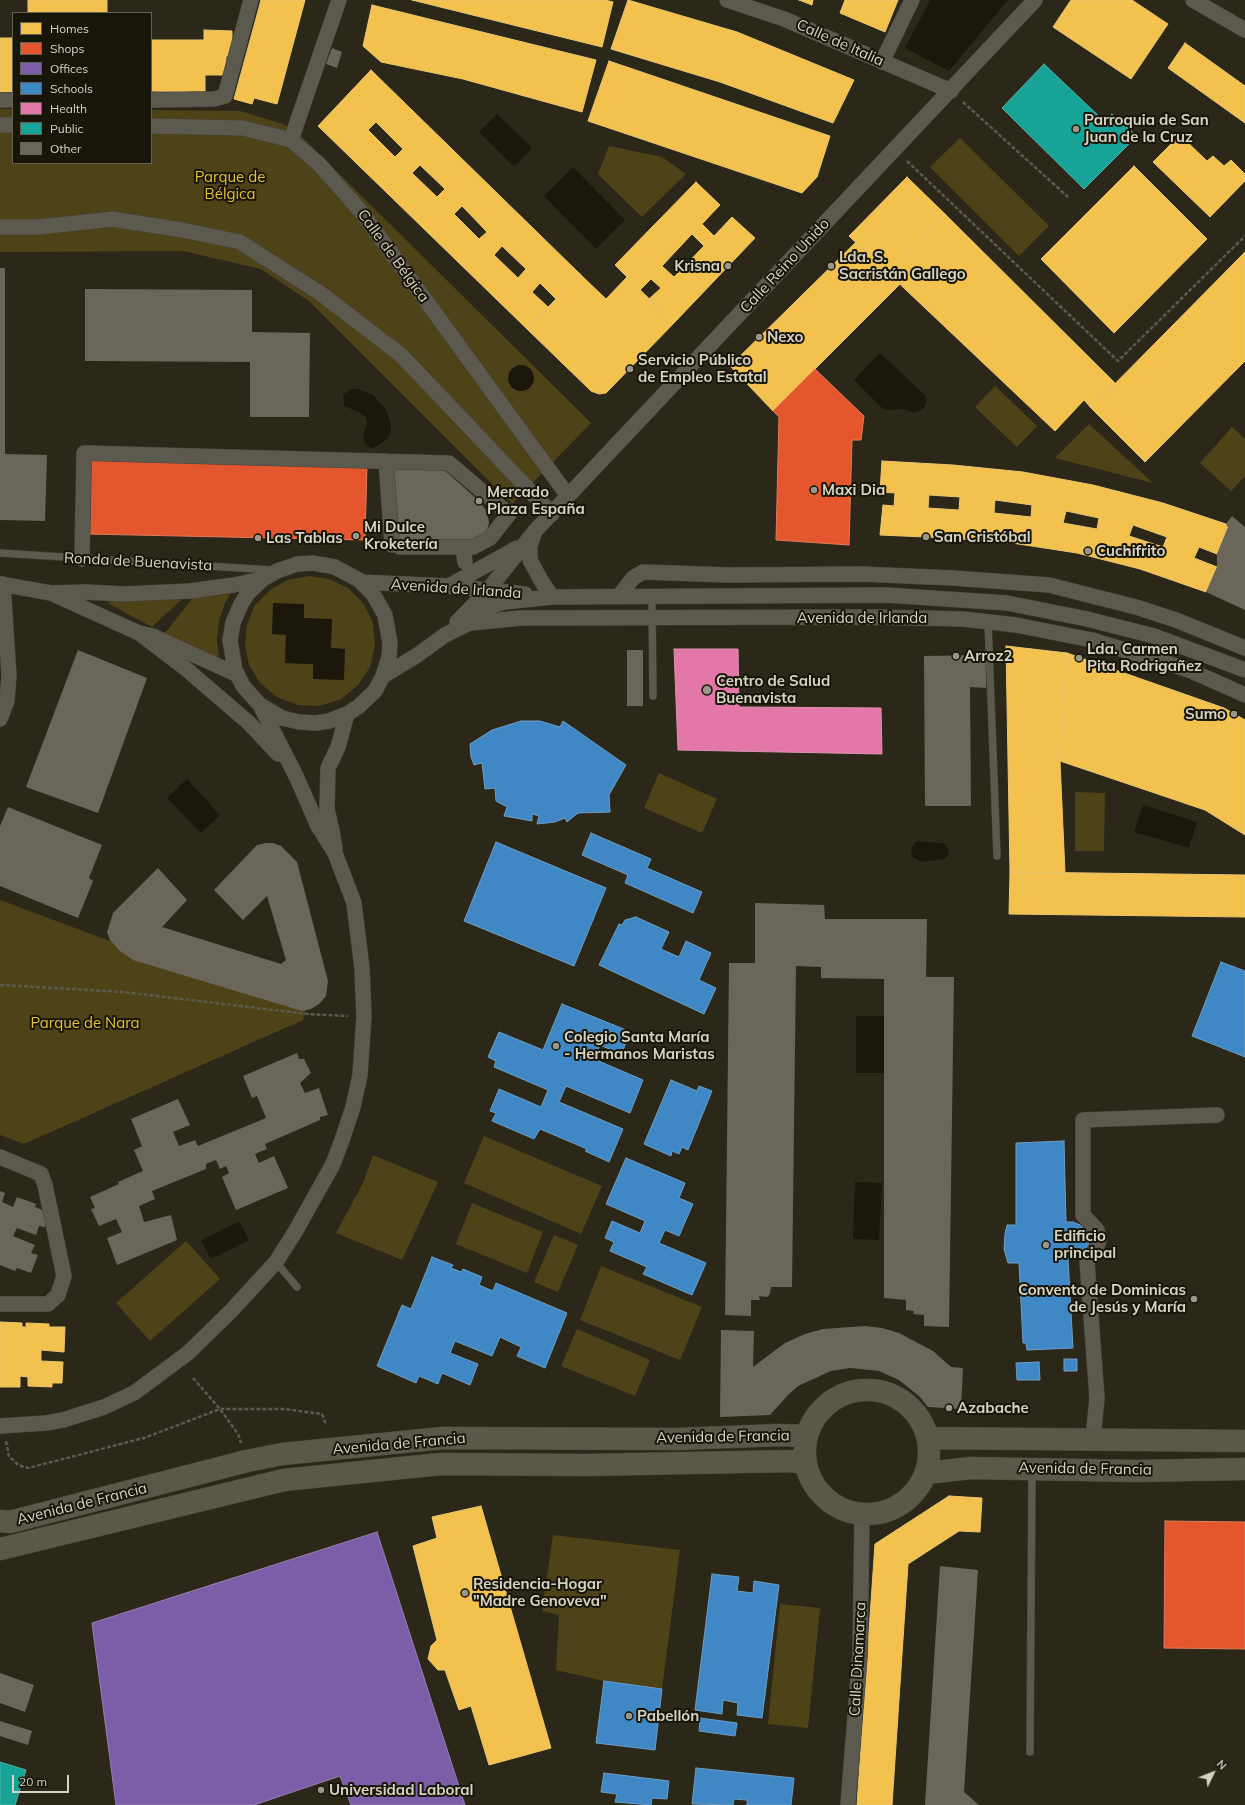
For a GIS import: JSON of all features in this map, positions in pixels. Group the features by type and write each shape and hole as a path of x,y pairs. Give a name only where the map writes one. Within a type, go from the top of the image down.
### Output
{"main road":[{"path":"868,1389 888,1393 906,1403 920,1418 928,1438 926,1473 918,1487 907,1499 894,1508 878,1513 862,1514 842,1508 832,1503 820,1492 811,1479 806,1464 807,1436 815,1417 829,1402 847,1392 868,1389"},
{"name":"Avenida de Francia","path":"0,1521 10,1522 247,1461 282,1454 445,1438 678,1439 779,1435 807,1436"},
{"name":"Avenida de Francia","path":"928,1438 1245,1440"},
{"name":"Avenida de Francia","path":"0,1549 284,1480 441,1464 586,1465 789,1462 806,1464"},
{"name":"Avenida de Francia","path":"926,1473 971,1468 1136,1471 1245,1469"}],"street":[{"path":"152,100 214,99 225,96 251,0"},
{"path":"291,140 339,0"},
{"name":"Calle de Italia","path":"727,0 756,4 784,19 951,91"},
{"path":"882,62 912,0"},
{"name":"Calle Reino Unido","path":"445,635 488,590 523,544 535,531 951,91 1035,0"},
{"path":"1193,0 1245,30"},
{"path":"0,100 12,100"},
{"path":"0,125 12,125"},
{"name":"Calle de Bélgica","path":"152,126 243,128 291,140 319,164 362,214 568,496"},
{"path":"0,227 39,227 112,219 182,230 240,242 320,293 400,355 552,514"},
{"path":"82,559 84,453 449,462 509,514 490,538 473,547 396,546 386,461"},
{"path":"535,531 530,546 530,560 538,577 552,597"},
{"name":"Calle Reino Unido","path":"449,586 523,544"},
{"path":"464,547 465,562"},
{"name":"Ronda de Buenavista","path":"260,705 282,718 299,722 329,721 347,714 358,707 375,691 383,676 389,656 390,643 385,615 373,594 361,582 335,567 313,563 297,564 276,571 263,579 248,593 241,604 233,623 231,649 238,675 244,686 260,705 296,776 318,826 336,853"},
{"path":"619,596 633,578 643,572 728,575 861,574 953,578 1049,585 1136,607 1176,620 1245,648"},
{"name":"Avenida de Irlanda","path":"860,596 861,574"},
{"name":"Ronda de Buenavista","path":"1,584 51,593 85,592 124,594 190,591 234,585 263,579"},
{"name":"Avenida de Irlanda","path":"361,582 449,586 552,597"},
{"path":"0,719 7,702 9,674 1,584"},
{"name":"Ronda de Buenavista","path":"51,593 139,633 153,636 238,675"},
{"name":"Avenida de Irlanda","path":"383,676 416,656 445,635 467,624 491,606 504,602 552,597 619,596 924,596 1007,603 1087,619 1154,636 1245,670"},
{"name":"Avenida de Irlanda","path":"467,624 521,618 873,617 963,619 1016,625 1092,640 1189,670 1245,695"},
{"name":"Ronda de Buenavista","path":"139,633 185,668 249,722 271,744 296,776"},
{"name":"Ronda de Buenavista","path":"4,1429 63,1420 104,1407 134,1393 206,1338 276,1262 295,1232 336,1158 353,1107 360,1075 364,1016 362,968 354,903 336,853 327,809 328,768 338,746 347,714"},
{"path":"1092,1439 1097,1398 1087,1262 1097,1247 1099,1238 1097,1230 1083,1215 1083,1120 1217,1115"},
{"path":"0,1157 41,1174 45,1185 64,1276 58,1295 48,1304 0,1304"},
{"name":"Calle Dinamarca","path":"848,1805 860,1653 862,1514"}],"lane":[{"name":"Ronda de Buenavista","path":"0,553 276,571"},
{"path":"652,597 653,696"},
{"path":"988,622 997,856"},
{"path":"276,1262 297,1287"},
{"path":"1030,1752 1032,1468"}],"path":[{"path":"951,91 1068,197"},
{"path":"895,150 1118,361 1245,236"},
{"path":"0,985 124,992 307,1014 364,1016"},
{"path":"193,1378 220,1409 238,1434 243,1446"},
{"path":"4,1429 9,1456 18,1465 28,1468 144,1438 220,1409 284,1409 322,1414 326,1425"}],"green space":[{"name":"Parque de Bélgica","path":"0,109 12,109 12,164 152,164 152,110 240,111 283,124 301,136 591,423 512,504 309,301 261,269 183,251 0,252"},
{"path":"960,138 1049,226 1019,256 930,167"},
{"path":"609,146 662,157 686,174 642,217 598,174"},
{"path":"995,386 1037,426 1017,447 975,407"},
{"path":"1089,424 1153,483 1055,458"},
{"path":"1232,427 1245,439 1245,476 1231,491 1200,463"},
{"path":"309,576 329,579 348,588 363,603 373,623 375,645 370,667 358,685 341,699 320,706 298,705 277,697 260,683 249,665 245,645 247,624 255,605 270,590 288,580","holes":["304,605 304,618 331,648 345,649 313,679 314,664 285,663 286,635"]},
{"path":"230,594 225,603 219,621 217,639 219,660 165,633 193,598"},
{"path":"182,599 152,627 108,603 111,601"},
{"path":"659,773 717,799 702,833 644,808"},
{"path":"1075,792 1105,793 1104,851 1075,851"},
{"name":"Parque de Nara","path":"0,900 139,952 308,1002 303,1020 24,1144 0,1135"},
{"path":"484,1136 602,1186 581,1234 464,1183"},
{"path":"373,1155 438,1182 402,1260 336,1233 364,1181"},
{"path":"472,1203 543,1232 527,1273 456,1244"},
{"path":"554,1235 578,1245 558,1292 534,1282"},
{"path":"186,1241 220,1279 150,1341 116,1303"},
{"path":"601,1266 702,1307 680,1360 580,1320"},
{"path":"577,1329 650,1360 635,1396 561,1366"},
{"path":"553,1535 680,1550 662,1689 604,1681 556,1670 559,1615 542,1611"},
{"path":"780,1604 820,1608 808,1728 768,1724"}],"shaded area":[{"path":"930,0 1008,0 949,71 905,48"},
{"path":"497,114 532,148 514,167 479,132"},
{"path":"573,167 625,220 596,249 544,196"},
{"path":"880,353 925,395 927,402 924,408 917,412 912,412 905,409 884,410 854,380"},
{"path":"521,365 530,369 534,378 530,387 521,391 512,387 508,378 512,369"},
{"path":"350,389 358,389 373,395 385,408 391,423 391,432 387,439 376,447 371,448 365,443 363,436 367,424 366,417 359,412 344,406 343,395"},
{"path":"273,603 304,604 304,618 332,619 331,648 345,649 344,680 313,679 313,664 285,663 286,635 272,634"},
{"path":"187,779 220,815 201,833 167,798"},
{"path":"1143,805 1197,822 1189,848 1134,832"},
{"path":"917,841 945,844 949,851 949,855 944,859 921,862 913,857 911,852 912,847"},
{"path":"856,1016 884,1016 884,1073 856,1073"},
{"path":"855,1182 882,1183 879,1240 853,1239"},
{"path":"239,1221 249,1240 211,1259 201,1240"}],"building: Homes":[{"path":"28,0 107,0 107,12 28,12"},
{"path":"261,0 305,0 277,104 254,98 252,104 234,99"},
{"path":"412,0 605,0 613,2 602,47"},
{"path":"628,0 737,32 854,80 833,123 720,82 611,49"},
{"path":"799,0 813,0 812,5"},
{"path":"845,0 898,0 885,32 840,13"},
{"path":"1071,0 1132,0 1168,24 1131,79 1053,27"},
{"path":"372,5 596,60 582,112 463,79 381,62 363,46"},
{"path":"204,30 232,31 232,56 226,56 226,75 205,75 205,92 152,91 152,40 204,40"},
{"path":"0,38 12,38 12,97 0,97"},
{"path":"1185,43 1245,86 1245,123 1168,68"},
{"path":"609,61 830,136 817,177 802,193 588,121"},
{"path":"371,70 580,274 556,299 540,283 532,292 548,307 527,329 318,126","holes":["376,122 403,149 395,157 368,130","420,165 445,189 437,197 412,173","462,206 487,232 479,239 454,214","502,246 526,269 518,278 494,255"]},
{"path":"1180,135 1207,161 1213,156 1224,166 1231,160 1245,174 1245,181 1210,217 1153,162"},
{"path":"1134,166 1207,239 1114,333 1041,259"},
{"path":"907,177 945,214 888,273 849,236"},
{"path":"696,182 720,205 702,224 714,236 732,217 755,238 674,323 649,299 661,288 651,279 640,290 615,265","holes":["692,234 704,246 674,277 662,266"]},
{"path":"945,214 1115,383 1091,408 1084,400 1055,431 888,273"},
{"path":"856,242 900,284 773,411 730,366"},
{"path":"1245,252 1245,361 1145,462 1091,408"},
{"path":"580,274 606,299 627,277 674,323 606,393 599,394 591,391 527,329"},
{"path":"882,461 953,465 1023,472 1093,485 1163,503 1226,524 1228,527 1217,554 1199,547 1194,558 1217,567 1206,592 1140,569 1077,553 1012,543 880,535 883,505 894,506 895,493 880,492","holes":["929,495 960,497 959,510 928,508","995,500 1032,505 1031,517 994,513","1066,511 1099,518 1097,529 1063,523","1133,525 1167,537 1163,547 1129,536"]},
{"path":"1006,646 1067,653 1060,761 1065,873 1010,872"},
{"path":"1067,653 1224,708 1245,720 1245,835 1205,810 1060,761"},
{"path":"1010,872 1245,875 1245,917 1009,914"},
{"path":"0,1322 22,1323 22,1327 26,1327 26,1323 49,1324 49,1327 65,1327 64,1352 41,1350 41,1361 63,1362 62,1383 52,1383 52,1387 28,1386 28,1377 20,1376 20,1387 0,1387"},
{"path":"949,1496 982,1498 980,1532 959,1531 908,1564 892,1805 857,1805 875,1544"},
{"name":"Residencia-Hogar \"Madre Genoveva\"","path":"481,1506 551,1748 489,1765 471,1706 459,1710 445,1670 438,1670 428,1659 431,1646 437,1640 413,1546 437,1538 432,1517"}],"building: Shops":[{"name":"Maxi Dia","path":"815,369 864,416 861,440 852,440 849,545 776,540 779,417 773,411"},
{"path":"89,458 367,465 365,540 87,534"},
{"path":"1165,1521 1245,1522 1245,1649 1164,1648"}],"building: Offices":[{"path":"377,1532 465,1805 351,1805 340,1776 254,1805 116,1805 92,1623"}],"building: Schools":[{"path":"521,721 540,721 560,727 563,721 626,765 609,795 610,812 578,813 567,822 565,818 555,822 537,824 539,816 532,814 532,821 504,816 507,807 496,801 495,788 485,789 482,763 474,765 471,757 470,744 492,730"},
{"path":"591,833 651,859 647,868 702,892 693,913 625,883 628,875 582,855"},
{"path":"496,842 606,888 574,966 464,921"},
{"path":"636,917 669,932 661,949 679,957 686,941 711,953 699,980 716,988 704,1014 599,965 619,924 622,925 625,920"},
{"path":"1221,962 1245,971 1245,1057 1192,1036"},
{"path":"562,1004 631,1032 621,1054 600,1045 594,1059 643,1080 630,1113 566,1086 559,1102 623,1129 609,1162 585,1151 587,1149 540,1129 534,1139 492,1121 496,1113 490,1111 499,1089 541,1107 548,1090 494,1067 496,1061 488,1057 499,1032 543,1050"},
{"path":"671,1080 697,1091 699,1086 712,1091 688,1150 682,1147 679,1154 672,1151 671,1156 644,1144"},
{"name":"Edificio principal","path":"1064,1141 1066,1222 1073,1222 1086,1230 1089,1243 1084,1253 1073,1259 1068,1259 1073,1348 1027,1350 1026,1343 1023,1343 1019,1263 1008,1263 1004,1249 1007,1225 1016,1225 1016,1143"},
{"path":"626,1158 685,1183 679,1198 693,1204 679,1236 665,1230 659,1243 706,1263 692,1295 643,1274 647,1267 610,1251 614,1242 605,1238 612,1221 640,1233 645,1221 606,1204"},
{"path":"432,1257 453,1265 451,1268 461,1272 463,1269 482,1277 479,1285 493,1291 496,1283 567,1313 545,1368 517,1356 521,1347 500,1337 492,1356 455,1341 450,1353 478,1364 470,1385 442,1373 438,1384 419,1376 416,1383 377,1366 402,1305 411,1309"},
{"path":"1064,1359 1077,1359 1077,1371 1064,1371"},
{"path":"1039,1362 1040,1380 1017,1380 1016,1363"},
{"path":"712,1574 739,1577 737,1591 753,1593 754,1581 779,1585 762,1718 737,1715 738,1703 723,1700 722,1714 695,1710"},
{"name":"Pabellón","path":"604,1681 662,1689 655,1750 596,1743"},
{"path":"700,1718 737,1723 735,1736 699,1731"},
{"path":"696,1768 794,1778 791,1805 747,1805 747,1800 734,1799 733,1805 692,1804"},
{"path":"604,1773 669,1781 667,1799 652,1798 651,1805 615,1802 617,1794 601,1792"}],"building: Health":[{"name":"Centro de Salud Buenavista","path":"674,649 738,649 739,707 881,708 882,754 678,750"}],"building: Public":[{"name":"Parroquia de San Juan de la Cruz","path":"1044,64 1104,121 1112,114 1137,136 1084,189 1002,108"},
{"path":"0,1762 26,1770 15,1805 0,1805"}],"building: Other":[{"path":"332,48 342,52 337,68 326,64"},
{"path":"0,268 5,268 5,454 47,455 45,521 0,520"},
{"path":"85,289 252,290 252,332 310,333 309,417 250,417 250,362 85,361"},
{"path":"392,463 440,466 479,501 487,512 489,523 486,533 478,541 394,542"},
{"path":"1232,516 1245,527 1245,610 1206,592 1217,567 1217,554 1228,527 1226,524"},
{"path":"78,650 147,678 98,813 26,787"},
{"path":"627,650 643,650 643,706 627,706"},
{"path":"986,655 986,688 970,687 971,806 925,806 924,656"},
{"path":"8,807 102,845 89,878 93,881 78,918 0,886 0,826"},
{"path":"273,843 281,846 297,862 328,981 326,996 319,1004 311,1009 302,1011 133,960 120,951 110,940 107,932 113,913 158,868 187,900 162,927 281,964 286,960 267,896 243,920 214,890 257,845"},
{"path":"755,903 824,905 825,919 927,919 926,977 954,977 949,1327 924,1326 924,1315 913,1314 914,1311 906,1310 906,1300 884,1298 884,979 821,978 821,967 796,966 792,1287 771,1287 770,1294 767,1297 759,1296 760,1300 751,1300 751,1316 725,1315 729,963 755,963"},
{"path":"297,1053 299,1059 304,1059 311,1073 300,1083 305,1093 319,1088 328,1115 320,1117 320,1120 265,1144 267,1149 255,1154 259,1163 274,1156 288,1188 236,1210 222,1177 229,1173 226,1166 220,1169 216,1160 206,1164 206,1169 152,1191 155,1199 139,1206 144,1222 171,1215 177,1240 117,1265 107,1238 122,1232 116,1219 99,1226 91,1209 95,1208 90,1197 143,1171 134,1150 142,1146 131,1119 178,1099 190,1125 173,1132 179,1146 195,1140 198,1146 266,1118 257,1096 252,1098 243,1076"},
{"path":"0,1191 5,1193 2,1202 13,1207 17,1197 36,1204 35,1207 50,1213 45,1227 39,1226 36,1235 17,1228 13,1236 35,1245 31,1253 38,1255 31,1273 17,1268 15,1271 0,1265"},
{"path":"865,1326 882,1328 899,1333 933,1351 951,1367 963,1368 961,1409 928,1407 919,1396 899,1380 879,1371 850,1368 831,1371 798,1386 770,1415 720,1417 721,1330 754,1331 753,1367 785,1343 805,1334 823,1329"},
{"path":"940,1566 978,1570 964,1792 979,1805 925,1805"},
{"path":"0,1673 34,1685 25,1712 0,1703"},
{"path":"0,1721 32,1731 28,1745 0,1736"}],"place":[{"name":"Parroquia de San Juan de la Cruz","path":"1076,129"},
{"name":"Krisna","path":"728,266"},
{"name":"Lda. S. Sacristán Gallego","path":"831,266"},
{"name":"Nexo","path":"759,337"},
{"name":"Servicio Público de Empleo Estatal","path":"630,369"},
{"name":"Maxi Dia","path":"814,490"},
{"name":"Mercado Plaza España","path":"479,501"},
{"name":"Mi Dulce Kroketería","path":"356,536"},
{"name":"San Cristóbal","path":"926,537"},
{"name":"Las Tablas","path":"258,538"},
{"name":"Cuchifrito","path":"1088,551"},
{"name":"Arroz2","path":"956,656"},
{"name":"Lda. Carmen Pita Rodrigañez","path":"1079,658"},
{"name":"Centro de Salud Buenavista","path":"707,690"},
{"name":"Sumo","path":"1234,714"},
{"name":"Colegio Santa María - Hermanos Maristas","path":"556,1046"},
{"name":"Edificio principal","path":"1046,1245"},
{"name":"Convento de Dominicas de Jesús y María","path":"1194,1299"},
{"name":"Azabache","path":"949,1408"},
{"name":"Residencia-Hogar \"Madre Genoveva\"","path":"465,1593"},
{"name":"Pabellón","path":"629,1716"},
{"name":"Universidad Laboral","path":"321,1790"}]}
